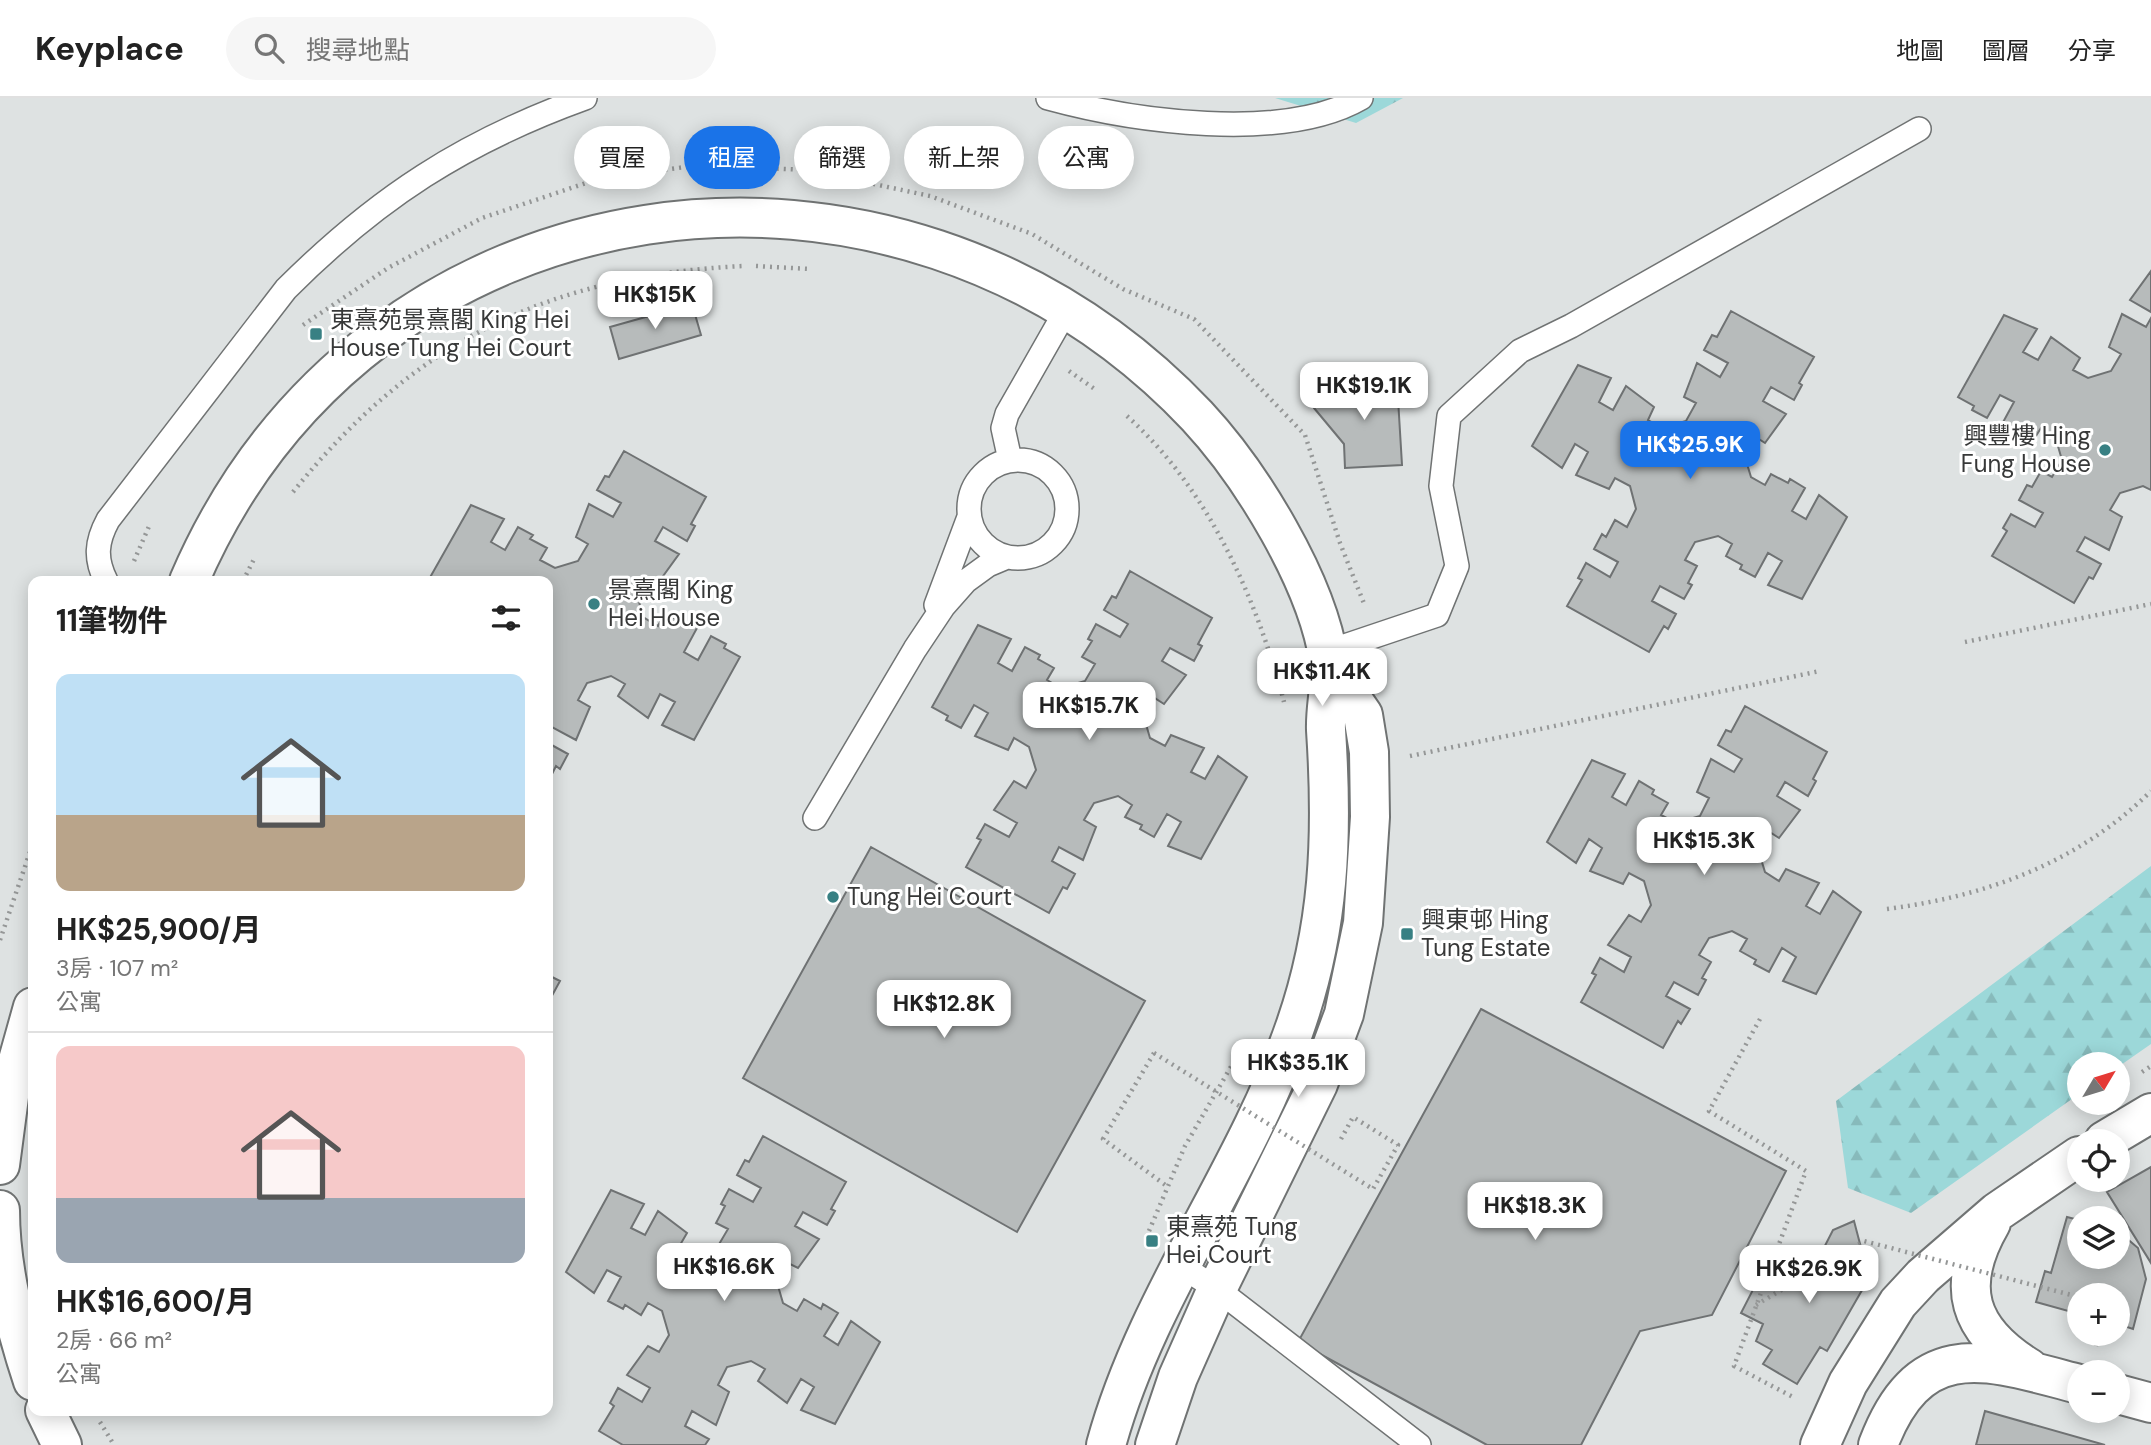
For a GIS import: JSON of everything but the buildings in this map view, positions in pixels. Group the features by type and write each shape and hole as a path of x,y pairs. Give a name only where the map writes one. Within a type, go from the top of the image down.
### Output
{"street":[{"path":"191,576 219,518 272,440 334,372 401,319 484,272 571,238 660,218 757,215 855,225 902,235 963,255 1031,285 1068,307 1148,367 1186,404 1229,454 1252,487 1297,568 1329,660 1363,715 1369,752 1370,817 1363,923 1344,1014 1318,1084 1217,1289 1178,1377 1155,1445"},
{"path":"1106,1445 1139,1354 1275,1079 1310,978 1329,871 1331,810 1325,721 1329,660"},
{"path":"0,1165 10,1089 28,1025"},
{"path":"2124,1129 2151,1113"},
{"path":"1821,1445 1848,1383 1898,1303 1923,1276 1997,1212 2067,1164"},
{"path":"0,1210 7,1282 28,1366"},
{"path":"1997,1212 1980,1242 1971,1269 1970,1301 1976,1318 1993,1341 2037,1373"},
{"path":"1878,1445 1903,1396 1935,1369 1953,1363 1979,1362 2067,1381"},
{"path":"2130,1397 2151,1403"},
{"path":"48,1416 62,1445"}],"lane":[{"path":"104,576 97,545 108,520 286,289 320,255 411,182 512,126 585,98"},
{"path":"1048,98 1162,119 1217,123 1311,119 1361,98"},
{"path":"1329,660 1376,634 1437,615 1457,566 1441,486 1449,416 1520,351 1571,326 1919,129"},
{"path":"1010,460 1003,428 1007,414 1068,307"},
{"path":"815,818 915,649 948,577 969,517 968,501 982,474 1010,460 1026,459 1054,474 1063,487 1068,519 1052,546 1038,555 1007,557 988,565 966,581 915,649"},
{"path":"969,517 982,543 1007,557"},
{"path":"1181,1266 1217,1289 1419,1445"}],"path":[{"path":"300,327 388,268 482,218 598,179 713,165 808,170 930,196 1032,234 1123,289 1194,319 1304,435 1340,542 1376,634"},
{"path":"130,569 155,512"},
{"path":"1965,642 2151,604"},
{"path":"1402,757 1820,671"},
{"path":"1887,909 1941,902 1993,888 2044,867 2091,841 2151,792"},
{"path":"0,940 28,858"},
{"path":"1760,1019 1709,1111 1806,1171 1756,1305 1864,1241 2067,1294"},
{"path":"1168,1186 1103,1139 1154,1053 1373,1189 1398,1145 1353,1117 1339,1141"},
{"path":"1326,1165 1332,1153"},
{"path":"99,1418 114,1445"}],"green space":[{"path":"1275,98 1403,98 1356,123"},
{"path":"2151,866 2151,1044 2130,1059 2130,1052 2067,1052 2067,1102 1911,1213 1848,1188 1836,1101"}],"place":[{"name":"東熹苑景熹閣 King Hei House Tung Hei Court","path":"316,334"},
{"name":"興豐樓 Hing Fung House","path":"2105,450"},
{"name":"景熹閣 King Hei House","path":"594,604"},
{"name":"Tung Hei Court","path":"833,897"},
{"name":"興東邨 Hing Tung Estate","path":"1407,934"},
{"name":"東熹苑 Tung Hei Court","path":"1152,1241"}]}
